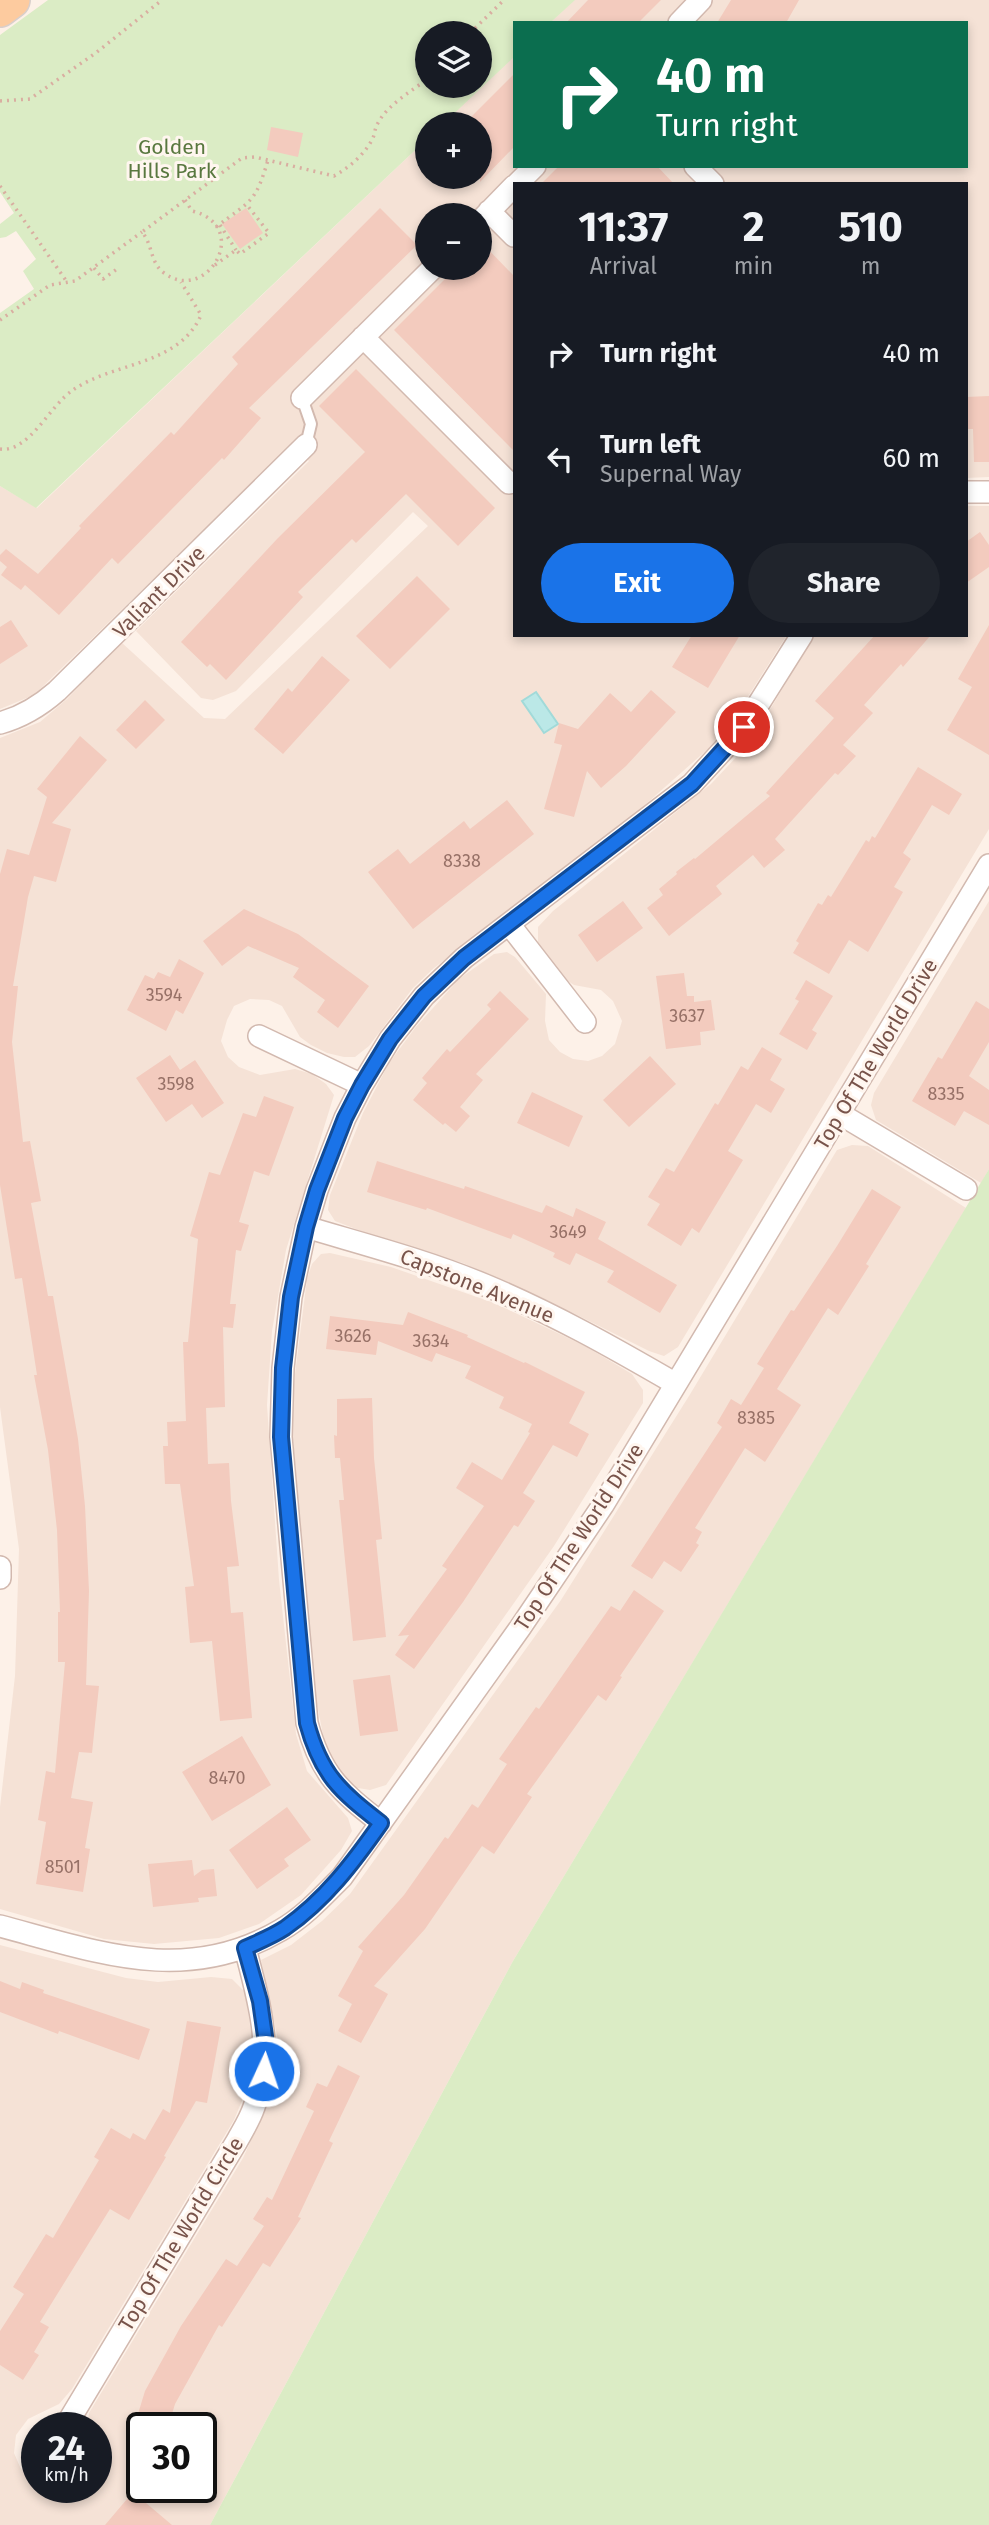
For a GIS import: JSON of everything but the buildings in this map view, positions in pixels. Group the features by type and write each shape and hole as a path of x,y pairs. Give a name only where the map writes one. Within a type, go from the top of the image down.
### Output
{"main road":[{"path":"0,9 12,0"}],"street":[{"path":"681,21 701,0"},
{"path":"519,182 533,168"},
{"path":"697,168 711,182"},
{"path":"492,208 513,188"},
{"path":"492,221 513,235"},
{"path":"302,397 421,280"},
{"path":"363,337 509,482"},
{"name":"Valiant Drive","path":"0,723 38,707 57,691 306,444"},
{"path":"968,492 989,492"},
{"path":"381,1823 350,1799 330,1777 315,1753 307,1723 281,1437 283,1368 291,1297 317,1190 331,1152 362,1085 390,1039 424,996 464,958 692,784 744,727 801,637"},
{"name":"Top Of The World Drive","path":"0,1926 120,1958 162,1962 204,1959 245,1948 282,1930 314,1906 342,1877 603,1505 989,865"},
{"path":"509,924 585,1023"},
{"path":"259,1036 362,1085"},
{"path":"840,1114 966,1189"},
{"name":"Capstone Avenue","path":"306,1227 484,1284 565,1321 676,1384"},
{"path":"0,1567 0,1578"},
{"name":"Top Of The World Circle","path":"74,2412 255,2107 264,2071 265,2036 260,2001 245,1948"}],"lane":[{"path":"302,397 312,424 306,444"}],"path":[{"path":"0,101 30,99 97,52 162,0"},
{"path":"482,21 504,0"},
{"path":"0,320 50,285 75,281 242,158 255,157 334,176 349,168 372,140 378,122 396,102 415,88"},
{"path":"218,226 247,205 259,191 268,160"},
{"path":"0,186 67,282"},
{"path":"185,201 192,211 203,214 218,226 240,254 268,233 247,205"},
{"path":"213,267 222,252 218,226"},
{"path":"0,449 9,450 22,443 71,390 91,380 155,358 195,329 201,315 181,282 154,265 150,242 142,232"},
{"path":"181,282 201,277 236,250"},
{"path":"94,268 103,279 117,268"}],"shaded area":[{"path":"574,0 989,0 989,477 968,478 968,182 513,182 513,637 786,637 744,703 709,748 638,811 434,968 413,988 369,1046 355,1057 327,1053 311,1045 300,1037 282,1006 269,1000 250,999 234,1006 227,1020 221,1041 228,1057 239,1067 260,1075 295,1069 312,1074 326,1084 334,1095 286,1250 272,1331 267,1405 279,1580 296,1734 307,1771 348,1818 352,1831 341,1850 301,1895 259,1924 219,1938 154,1944 104,1939 0,1909 0,1807 15,1676 19,1549 0,1407 0,738 40,722 67,699 121,642 204,718 225,719 428,526 413,512 236,691 213,700 201,698 136,631 309,461 292,444 34,695 0,709 0,486 37,508 415,150 415,189 492,189 492,112 455,112 470,98 492,98 492,77 513,57 513,168 968,168 968,21 552,21"},
{"path":"968,506 989,506 989,829 678,1347 664,1356 649,1351 547,1300 463,1263 382,1239 335,1221 328,1210 330,1195 363,1113 389,1063 415,1028 459,979 494,954 507,952 515,957 546,994 545,1021 549,1040 560,1052 573,1059 588,1061 602,1056 615,1044 622,1021 613,1001 601,990 574,985 565,979 538,944 538,927 553,911 711,784 741,752 761,725 813,637 968,637"},
{"path":"989,901 989,1169 981,1183 876,1120 871,1105 874,1093"},
{"path":"852,1145 868,1146 966,1208 513,1961 210,2525 0,2525 0,1945 126,1978 158,1982 211,1977 232,1979 245,1992 253,2045 246,2091 234,2120 72,2389 59,2404 42,2412 21,2412 21,2428 16,2435 14,2453 21,2468 21,2503 112,2503 112,2412 90,2412 243,2158 273,2092 279,2045 261,1960 291,1945 322,1921 350,1894 561,1600 689,1396 837,1150"},
{"path":"330,1253 391,1267 494,1303 585,1346 632,1374 643,1390 643,1403 554,1546 386,1785 370,1790 352,1787 338,1771 325,1745 316,1699 292,1428 295,1374 307,1279 312,1264 321,1254"}],"green space":[{"name":"Golden Hills Park","path":"48,0 575,0 552,21 513,21 513,58 492,78 492,21 415,21 415,98 471,98 456,112 415,112 415,150 36,508 0,486 0,313 34,289 23,271 36,259 16,231 0,238 0,224 14,213 0,192 0,35"},
{"path":"989,1169 989,2525 210,2525 513,1961"}],"water":[{"path":"536,692 558,724 544,733 522,701"}],"route":[{"path":"264,2071 265,2036 260,2001 245,1948 282,1930 314,1906 342,1877 381,1823 350,1799 330,1777 315,1753 307,1723 281,1437 283,1368 291,1297 317,1190 345,1118 362,1085 390,1039 424,996 464,958 692,784 744,727"}]}
